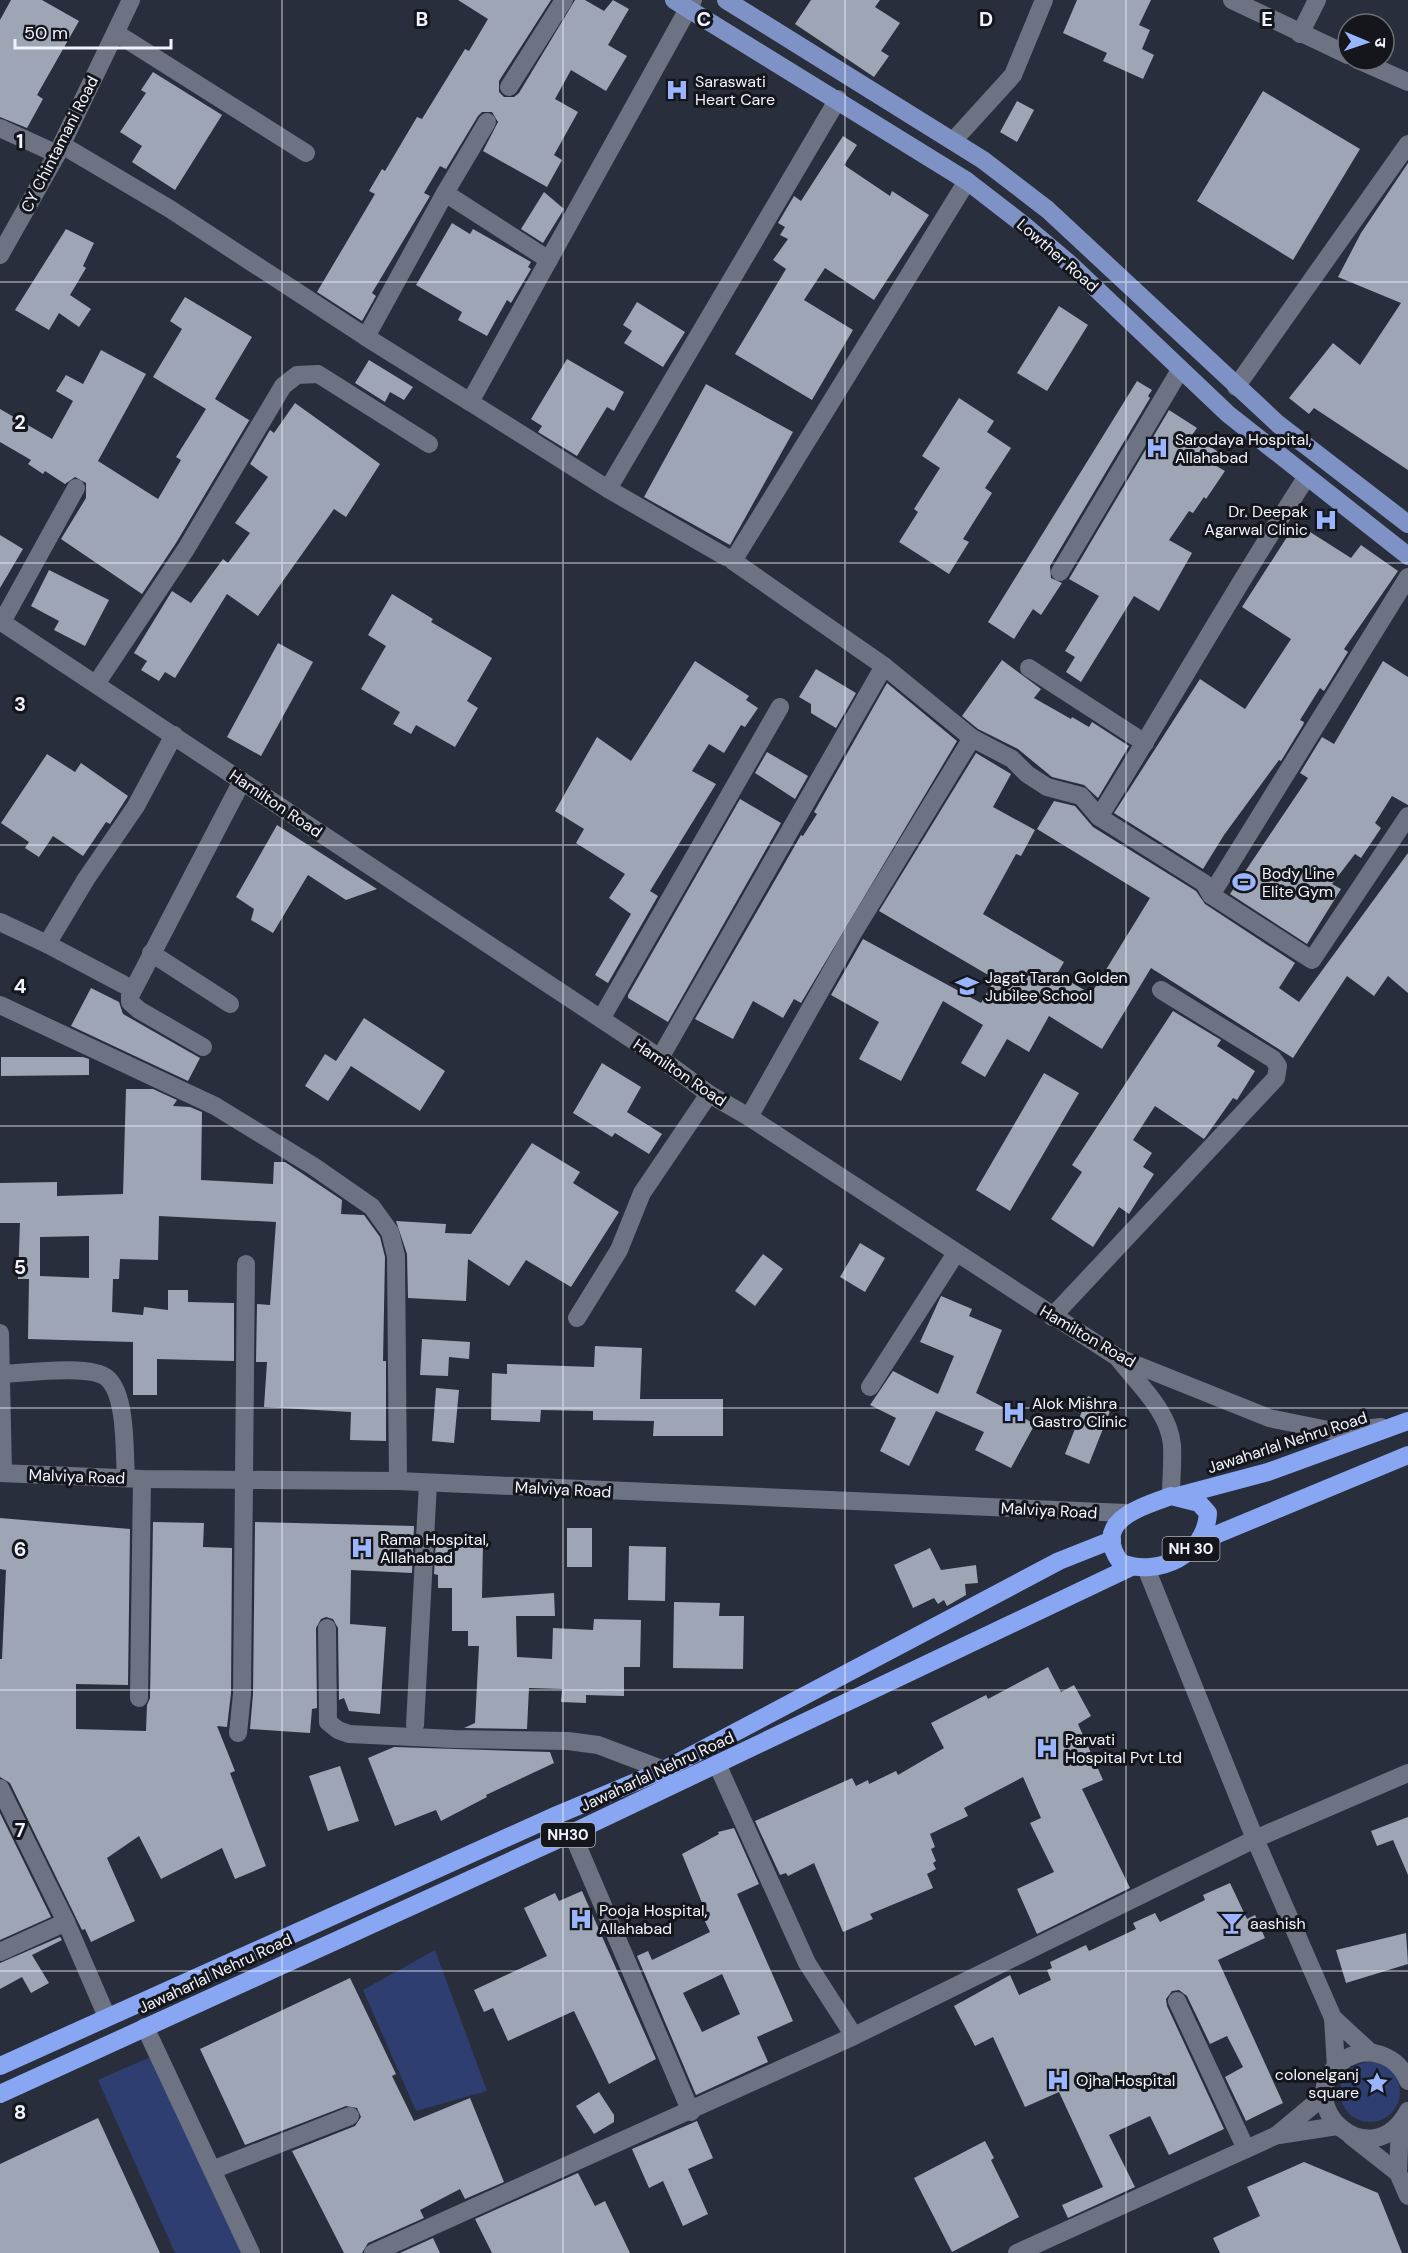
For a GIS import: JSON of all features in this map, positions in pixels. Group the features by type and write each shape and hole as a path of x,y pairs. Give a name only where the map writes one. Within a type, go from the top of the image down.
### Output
{"highway":[{"name":"Jawaharlal Nehru Road","path":"1126,1513 1174,1496 1268,1472 1403,1423"},
{"name":"Jawaharlal Nehru Road","path":"0,2094 572,1833 1139,1567 1159,1566 1184,1555 1201,1541 1408,1455"},
{"name":"NH 30","path":"1174,1496 1199,1503 1208,1513 1207,1528 1201,1541"},
{"path":"1126,1513 1116,1524 1112,1540 1113,1552 1120,1563 1139,1567"},
{"name":"Jawaharlal Nehru Road","path":"0,2066 557,1815 664,1770 1059,1561 1112,1540"}],"main road":[{"name":"Lowther Road","path":"726,0 953,141 1048,210 1278,424 1408,524"},
{"name":"Lowther Road","path":"685,3 967,181 1070,264 1228,414 1306,478 1408,556"}],"street":[{"name":"CY Chintamani Road","path":"2,249 60,150 131,0"},
{"path":"508,87 564,0"},
{"path":"953,141 1013,75 1044,0"},
{"path":"1232,0 1336,50"},
{"path":"1300,34 1317,0"},
{"path":"470,402 549,260 685,3"},
{"path":"116,33 306,153"},
{"path":"1385,72 1408,82"},
{"path":"608,489 838,99"},
{"path":"366,337 487,122"},
{"path":"0,128 60,150 170,209 366,337 608,489 726,557"},
{"path":"1236,387 1408,144"},
{"path":"967,181 734,561 884,666 972,738 1012,759 1027,774 1047,787 1081,796 1099,817 1204,883 1210,895 1312,960 1408,816"},
{"path":"445,193 549,260"},
{"path":"1060,572 1180,370"},
{"path":"96,684 186,549 283,386 297,375 318,374 429,444"},
{"path":"1099,817 1145,743 1236,586 1306,478"},
{"path":"1,621 76,488"},
{"path":"1210,895 1408,577"},
{"name":"Hamilton Road","path":"1,621 601,1018 709,1094 749,1117 1052,1317 1117,1357 1269,1418 1338,1432 1403,1423"},
{"path":"660,1058 884,666"},
{"path":"1029,668 1145,743"},
{"path":"601,1018 780,707"},
{"path":"47,944 86,879 136,806 174,735"},
{"path":"749,1117 853,933 972,738"},
{"path":"203,1047 139,1010 130,1002 132,989 242,781"},
{"path":"0,922 132,989"},
{"path":"151,953 230,1004"},
{"path":"1052,1317 1276,1078 1278,1066 1273,1059 1161,990"},
{"path":"0,1005 215,1106 313,1166 372,1207 390,1232 396,1256 398,1481"},
{"path":"577,1318 619,1250 642,1193 709,1094"},
{"path":"870,1387 956,1253"},
{"path":"238,1733 242,1694 246,1264"},
{"path":"0,1333 2,1473"},
{"path":"1117,1357 1159,1410 1169,1430 1172,1445 1174,1496"},
{"path":"2,1374 93,1371 107,1377 114,1387 121,1408 134,1478 139,1698"},
{"name":"Malviya Road","path":"2,1473 245,1481 398,1481 1126,1513"},
{"path":"415,1725 428,1483"},
{"path":"1139,1567 1333,2018 1336,2067"},
{"path":"327,1628 326,1709 328,1722 338,1730 349,1734 568,1741 598,1745 664,1770"},
{"path":"717,1764 807,1963 854,2036"},
{"path":"373,2253 691,2112 854,2036 1255,1839 1408,1773"},
{"path":"0,1788 66,1923 107,2017"},
{"path":"572,1833 691,2112"},
{"path":"0,1952 66,1923"},
{"path":"1177,2001 1246,2149"},
{"path":"1333,2018 1370,2052 1391,2059 1405,2070"},
{"path":"145,2026 251,2253"},
{"path":"1370,2052 1346,2058 1330,2075 1325,2095 1330,2117 1398,2172"},
{"path":"1017,2253 1277,2135 1325,2095"},
{"path":"212,2170 350,2116"},
{"path":"1277,2135 1344,2130 1363,2139 1377,2138 1390,2133 1404,2117"},
{"path":"1404,2117 1398,2172 1408,2196"}],"shaded area":[{"path":"435,1950 487,2091 416,2111 363,1990"},
{"path":"157,2054 245,2253 175,2253 98,2080"},
{"path":"1370,2062 1387,2067 1395,2075 1400,2092 1395,2109 1387,2117 1370,2122 1353,2117 1345,2109 1340,2092 1345,2075 1353,2067"}],"building":[{"path":"11,0 42,0 79,21 37,95 43,99 27,128 0,117 0,20"},
{"path":"458,0 551,0 499,81 499,92 504,97 514,97 519,93 575,0 585,0 604,11 613,0 629,9 608,45 627,56 606,91 571,70 555,99 578,112 554,155 562,160 547,187 483,151 498,122 492,112 482,112 478,116 446,169 440,166 424,193 430,196 372,293 376,296 362,321 317,292 375,194 369,191 382,169 385,171 417,117 422,119 465,49 469,51 488,19"},
{"path":"811,0 880,0 875,7 900,23 881,51 889,56 874,77 795,24"},
{"path":"1077,0 1151,0 1139,25 1150,30 1142,49 1154,55 1143,79 1103,61 1107,53 1063,33"},
{"path":"153,72 222,115 175,190 132,162 142,146 120,132 146,93 141,90"},
{"path":"1263,91 1360,149 1293,260 1197,201"},
{"path":"1017,101 1034,110 1017,142 1000,132"},
{"path":"843,136 857,145 844,165 890,196 892,191 929,215 874,300 825,268 804,300 853,330 812,400 735,354 786,269 773,260 788,239 780,235 785,227 778,223 794,196 801,201"},
{"path":"1408,163 1408,470 1314,408 1309,414 1289,398 1333,343 1360,365 1401,303 1338,277 1361,233"},
{"path":"544,192 564,209 543,243 521,229"},
{"path":"452,223 470,234 473,229 531,262 528,267 531,269 511,303 507,300 487,336 458,320 462,312 416,285"},
{"path":"66,229 94,243 83,266 86,268 70,295 91,309 79,327 59,313 49,330 15,310"},
{"path":"185,297 252,337 215,399 250,419 176,543 142,594 61,539 86,498 86,483 75,477 65,484 45,471 43,474 28,464 31,460 0,442 0,409 52,439 73,401 56,391 66,375 83,384 101,350 146,374 98,461 158,499 181,460 176,457 206,409 153,377 182,329 170,321"},
{"path":"637,302 685,332 663,367 624,343 632,331 623,325"},
{"path":"1059,306 1088,325 1047,391 1017,373"},
{"path":"567,359 624,392 614,411 607,407 577,456 538,432 542,426 531,419"},
{"path":"369,360 413,387 404,400 390,392 385,402 355,383"},
{"path":"1137,381 1152,390 1148,396 1150,398 1050,566 1051,578 1062,583 1041,615 1033,609 1014,639 988,622"},
{"path":"706,384 793,432 730,545 644,497"},
{"path":"959,398 994,421 987,432 1011,448 985,488 992,493 963,539 969,542 949,574 899,542 918,512 914,509 940,468 922,456"},
{"path":"295,403 380,464 346,517 334,509 258,616 227,594 175,678 165,672 159,681 141,670 147,661 134,653 172,591 191,603 223,559 228,563 250,533 235,523 268,477 250,464 270,430 274,433"},
{"path":"1169,410 1197,428 1192,435 1220,453 1213,464 1225,471 1206,499 1204,497 1193,513 1189,511 1169,540 1192,553 1159,611 1134,596 1081,682 1066,672 1075,657 1065,651 1099,596 1069,579"},
{"path":"1296,523 1351,558 1361,545 1398,571 1344,649 1348,652 1324,691 1320,688 1300,720 1304,722 1303,725 1281,761 1279,760 1224,835 1203,869 1114,813 1200,679 1245,709 1291,639 1242,607"},
{"path":"0,535 23,549 0,588"},
{"path":"49,570 109,600 85,646 54,630 59,621 31,606"},
{"path":"392,594 433,619 431,622 492,658 467,701 478,708 455,747 416,725 411,734 393,724 400,712 361,689 386,646 368,635"},
{"path":"278,643 313,662 261,756 227,737"},
{"path":"1002,660 1041,689 1034,698 1089,727 1092,722 1129,746 1098,798 1084,785 1052,777 1018,749 978,729 962,716"},
{"path":"695,661 749,696 746,700 758,708 745,727 741,725 724,753 709,744 692,771 716,784 650,891 658,896 608,983 595,975 631,914 609,898 625,874 576,843 584,829 555,811 597,737 631,761"},
{"path":"1383,661 1408,677 1408,805 1392,796 1375,823 1381,828 1361,858 1355,854 1332,884 1341,889 1307,944 1230,894 1308,778 1300,773 1322,737 1334,744"},
{"path":"816,669 856,693 836,728 811,713 811,704 799,697"},
{"path":"887,683 957,741 801,1003 794,999 783,1018 753,1001 733,1039 695,1019 801,835 803,836 817,814 814,812"},
{"path":"767,752 808,776 795,799 755,773"},
{"path":"976,753 1011,774 993,807 1035,830 1021,856 1016,854 983,914 1064,962 1057,974 1091,994 1150,898 1037,829 1054,801 1075,806 1093,827 1196,891 1205,904 1295,963 1279,988 1299,1002 1408,853 1408,993 1388,976 1374,996 1347,976 1293,1058 1151,968 1102,1049 1049,1016 1029,1052 1007,1039 985,1077 961,1063 983,1025 943,1001 901,1081 859,1059 879,1022 831,995 863,939 981,1003 995,979 879,911"},
{"path":"47,754 75,772 81,763 128,796 110,824 106,822 83,856 53,836 39,857 25,848 29,842 1,823"},
{"path":"740,799 781,823 668,1022 628,998 628,995"},
{"path":"277,825 377,889 346,900 308,875 273,933 251,920 254,909 236,897"},
{"path":"91,988 119,1002 123,1014 200,1058 188,1081 71,1026"},
{"path":"1173,1011 1221,1040 1217,1046 1255,1071 1237,1100 1233,1098 1204,1139 1155,1106 1133,1140 1152,1153 1143,1167 1154,1174 1129,1214 1119,1207 1093,1247 1051,1219 1082,1172 1072,1165"},
{"path":"364,1018 445,1071 420,1111 351,1066 328,1101 305,1086 325,1054 336,1061"},
{"path":"1,1057 83,1057 89,1059 89,1075 1,1076"},
{"path":"602,1063 641,1087 627,1112 662,1134 649,1154 615,1133 612,1137 573,1113"},
{"path":"1044,1073 1079,1093 1010,1211 976,1190"},
{"path":"126,1089 153,1089 177,1100 173,1106 190,1107 202,1112 201,1180 273,1184 274,1162 285,1162 342,1200 341,1214 364,1215 380,1237 385,1257 383,1361 386,1361 386,1441 350,1440 351,1412 264,1407 267,1362 256,1362 257,1304 270,1305 276,1222 159,1216 158,1260 120,1259 119,1279 113,1279 112,1312 143,1315 144,1307 168,1310 168,1290 188,1290 188,1302 234,1303 234,1361 157,1359 157,1395 133,1395 133,1342 28,1339 29,1279 18,1279 20,1223 0,1223 0,1183 57,1182 57,1196 123,1194","holes":["89,1236 89,1278 40,1276 40,1237"]},
{"path":"532,1143 580,1172 573,1183 619,1212 571,1287 526,1260 509,1286 468,1259 466,1301 408,1298 407,1254 396,1221 446,1224 445,1233 471,1234"},
{"path":"860,1243 885,1258 865,1292 840,1277"},
{"path":"763,1254 783,1269 755,1306 735,1291"},
{"path":"941,1296 972,1309 969,1316 1002,1330 976,1393 1035,1424 1011,1468 975,1450 984,1432 936,1411 909,1466 880,1451 896,1418 870,1405 893,1371 938,1394 954,1356 920,1342"},
{"path":"422,1339 470,1342 469,1359 449,1357 448,1376 420,1375"},
{"path":"595,1346 642,1348 640,1399 723,1399 723,1436 653,1436 654,1421 593,1420 593,1411 541,1410 540,1422 491,1420 492,1373 507,1374 507,1364 594,1367"},
{"path":"436,1388 459,1390 454,1443 432,1441"},
{"path":"1088,1396 1112,1406 1089,1464 1065,1454"},
{"path":"0,1518 130,1529 128,1685 76,1684 76,1729 146,1731 147,1705 150,1698 153,1522 204,1523 203,1547 232,1548 231,1693 227,1727 217,1726 235,1771 230,1773 266,1866 235,1879 222,1848 161,1879 139,1836 107,1858 135,1921 91,1942 85,1929 82,1930 10,1783 0,1777 0,1659 2,1659 6,1570 0,1569"},
{"path":"255,1522 414,1526 412,1573 351,1570 350,1624 386,1627 380,1714 349,1711 344,1698 339,1700 338,1628 333,1619 326,1617 321,1619 316,1628 317,1708 312,1709 310,1733 250,1729 253,1694"},
{"path":"567,1528 592,1528 592,1567 567,1567"},
{"path":"436,1540 483,1541 482,1598 554,1593 555,1616 516,1616 517,1657 552,1659 553,1628 593,1630 594,1619 641,1620 640,1667 624,1667 624,1696 586,1695 586,1703 561,1702 562,1689 529,1688 527,1729 464,1728 475,1723 479,1646 468,1646 468,1631 452,1631 452,1588 438,1588 438,1575 434,1574"},
{"path":"629,1546 666,1547 665,1601 628,1600"},
{"path":"930,1548 941,1570 976,1565 978,1583 965,1584 966,1595 947,1606 944,1600 938,1604 934,1598 913,1608 894,1565"},
{"path":"674,1602 720,1603 719,1616 744,1616 743,1669 673,1668"},
{"path":"1048,1667 1061,1692 1074,1685 1091,1716 1078,1724 1103,1780 1082,1789 1130,1888 1037,1934 1017,1889 1054,1872 1030,1823 1041,1818 1023,1777 964,1808 968,1816 930,1834 935,1847 931,1849 936,1861 933,1863 936,1869 927,1874 933,1888 870,1914 873,1919 843,1932 814,1863 788,1876 786,1873 780,1875 755,1821 852,1778 856,1786 868,1780 869,1784 896,1771 898,1775 944,1748 931,1723 986,1695 988,1699"},
{"path":"394,1747 550,1752 554,1763 486,1795 487,1797 441,1821 436,1810 395,1826 368,1758"},
{"path":"340,1766 359,1821 328,1831 309,1776"},
{"path":"0,1813 51,1917 0,1940"},
{"path":"1408,1817 1408,1875 1393,1840 1377,1846 1371,1831"},
{"path":"734,1828 759,1884 737,1894 793,2021 757,2037 768,2062 696,2095 637,1956 648,1951 652,1960 710,1932 703,1917 707,1915 682,1854 719,1834 718,1832","holes":["722,1974 740,2014 702,2032 683,1993"]},
{"path":"1230,1883 1247,1919 1255,1915 1265,1938 1218,1960 1283,2103 1246,2121 1225,2077 1243,2067 1227,2036 1210,2044 1187,1996 1179,1990 1172,1991 1166,1999 1167,2006 1224,2129 1169,2155 1150,2116 1109,2135 1135,2187 1068,2218 1062,2205 1103,2187 1059,2092 1025,2107 993,2037 975,2046 954,2006 1010,1975 1019,1995 1051,1980 1047,1970 1052,1968 1050,1962 1086,1945 1089,1951 1136,1929 1133,1923 1155,1913 1160,1922 1205,1900 1203,1895"},
{"path":"582,1891 656,2059 609,2084 574,2011 508,2041 493,2008 484,2012 474,1990 547,1956 524,1908 555,1893 559,1901"},
{"path":"1406,1933 1408,1964 1346,1983 1336,1950"},
{"path":"60,1937 62,1940 32,1955 49,1983 31,1993 22,1977 0,1989 0,1963"},
{"path":"350,1978 396,2074 392,2076 414,2121 470,2098 504,2182 465,2199 460,2189 420,2210 424,2218 368,2243 362,2253 344,2253 292,2151 355,2126 361,2117 357,2108 346,2106 245,2145 200,2049"},
{"path":"599,2092 614,2115 614,2122 594,2134 576,2106"},
{"path":"98,2118 160,2253 0,2253 0,2164"},
{"path":"697,2121 713,2158 688,2169 708,2214 683,2226 663,2181 649,2188 632,2149"},
{"path":"985,2141 994,2158 991,2160 1019,2217 952,2252 914,2178"},
{"path":"1304,2162 1378,2193 1402,2253 1220,2253 1213,2238 1260,2216 1247,2187"},
{"path":"578,2173 595,2206 605,2201 630,2253 492,2253 475,2219"},
{"path":"433,2238 440,2253 400,2253"}],"place":[{"name":"Saraswati Heart Care","path":"677,90"},
{"name":"Sarodaya Hospital, Allahabad","path":"1157,448"},
{"name":"Dr. Deepak Agarwal Clinic","path":"1326,520"},
{"name":"Body Line Elite Gym","path":"1244,882"},
{"name":"Jagat Taran Golden Jubilee School","path":"967,986"},
{"name":"Alok Mishra Gastro Clinic","path":"1014,1412"},
{"name":"Rama Hospital, Allahabad","path":"362,1548"},
{"name":"Parvati Hospital Pvt Ltd","path":"1047,1748"},
{"name":"Pooja Hospital, Allahabad","path":"581,1919"},
{"name":"aashish","path":"1232,1923"},
{"name":"Ojha Hospital","path":"1058,2080"},
{"name":"colonelganj square","path":"1377,2083"}]}
